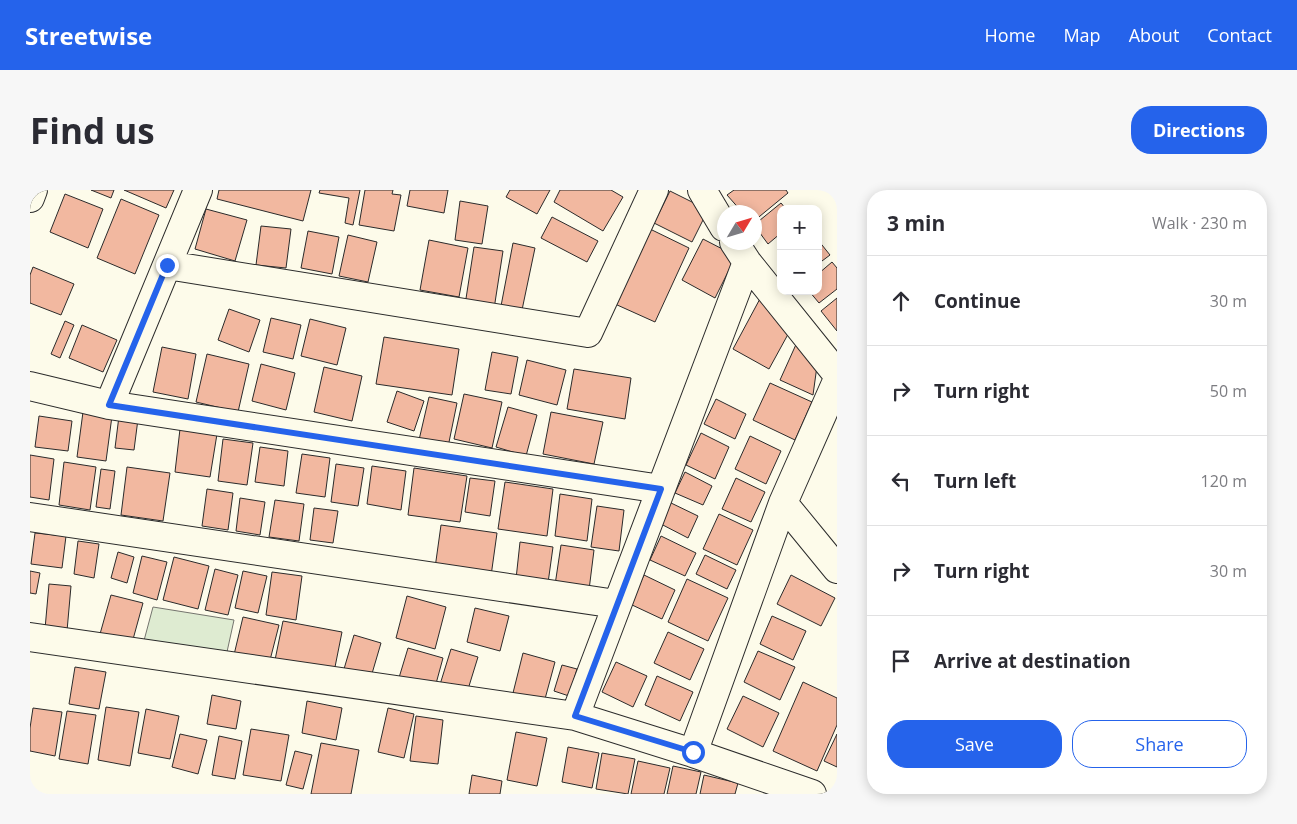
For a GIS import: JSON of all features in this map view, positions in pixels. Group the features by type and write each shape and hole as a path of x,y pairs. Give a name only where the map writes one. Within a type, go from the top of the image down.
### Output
{"street":[{"path":"30,198 33,190"},
{"path":"109,405 198,190"},
{"path":"167,265 588,334 654,190"},
{"path":"702,190 717,215"},
{"path":"741,252 837,374"},
{"path":"575,716 661,489 741,252"},
{"path":"693,752 783,503 837,381"},
{"path":"30,386 109,405 661,489"},
{"path":"783,503 837,569"},
{"path":"30,517 616,604"},
{"path":"30,637 575,716 693,752 812,794"}],"green space":[{"path":"153,607 234,620 225,661 142,648"}],"building":[{"path":"91,190 114,190 111,198"},
{"path":"124,190 174,190 166,208"},
{"path":"219,190 311,190 303,221 217,199"},
{"path":"320,190 360,190 353,225 345,223 349,198 319,193"},
{"path":"365,190 393,190 392,194 401,195 394,231 359,225"},
{"path":"410,190 448,190 444,213 407,206"},
{"path":"510,190 550,190 537,214 506,197"},
{"path":"560,190 611,190 623,197 603,231 554,202"},
{"path":"734,190 786,190 788,193 762,214 762,205 736,205 727,195"},
{"path":"670,191 708,210 692,242 654,223"},
{"path":"65,194 103,209 88,248 50,232"},
{"path":"121,199 159,215 135,274 97,258"},
{"path":"460,201 488,206 482,244 455,240"},
{"path":"777,206 777,236 768,244 762,236 762,218"},
{"path":"206,209 247,220 235,261 195,249"},
{"path":"552,217 598,241 587,262 541,238"},
{"path":"261,226 291,229 286,268 256,265"},
{"path":"650,229 689,248 655,322 615,304"},
{"path":"308,231 339,237 332,274 301,268"},
{"path":"348,235 377,242 368,282 339,276"},
{"path":"703,239 717,246 717,250 724,250 736,256 715,298 682,280"},
{"path":"429,240 468,248 459,297 420,290"},
{"path":"513,243 535,248 522,310 501,306"},
{"path":"822,245 830,255 822,261"},
{"path":"474,247 503,251 494,309 465,305"},
{"path":"832,262 837,268 837,289 819,303 812,295 822,295 822,271"},
{"path":"33,267 74,284 61,315 30,303 30,275"},
{"path":"762,295 792,327 769,369 733,349"},
{"path":"837,298 837,331 821,311"},
{"path":"229,309 260,320 249,352 218,340"},
{"path":"271,318 301,325 293,359 263,352"},
{"path":"310,319 346,328 337,365 301,356"},
{"path":"65,321 74,325 60,358 51,354"},
{"path":"82,325 117,340 103,372 69,358"},
{"path":"384,337 459,349 452,395 376,384"},
{"path":"798,340 817,366 813,395 780,380"},
{"path":"162,347 196,354 188,399 153,392"},
{"path":"492,352 518,357 511,394 485,390"},
{"path":"207,354 249,364 238,412 196,402"},
{"path":"527,360 566,370 557,405 519,395"},
{"path":"261,364 295,373 286,410 252,401"},
{"path":"324,367 362,376 352,421 314,412"},
{"path":"574,369 631,378 625,419 567,409"},
{"path":"770,383 812,402 795,440 753,420"},
{"path":"397,391 424,401 414,431 387,422"},
{"path":"464,394 502,402 492,448 454,439"},
{"path":"429,397 457,403 448,447 419,440"},
{"path":"716,399 746,414 735,439 704,424"},
{"path":"508,407 537,415 526,456 496,447"},
{"path":"83,412 112,416 106,461 77,457"},
{"path":"551,412 603,422 594,464 543,454"},
{"path":"39,416 72,421 68,451 35,447"},
{"path":"119,416 138,419 134,450 115,448"},
{"path":"180,429 217,434 210,477 175,472"},
{"path":"701,433 729,447 715,479 686,465"},
{"path":"750,436 781,451 766,484 735,469"},
{"path":"223,439 253,443 247,485 218,481"},
{"path":"260,447 288,451 284,486 255,482"},
{"path":"302,454 330,458 325,497 296,493"},
{"path":"30,455 54,459 49,500 30,497"},
{"path":"64,462 96,467 90,510 59,505"},
{"path":"336,464 364,468 358,506 331,502"},
{"path":"372,466 406,471 401,510 367,504"},
{"path":"127,467 170,473 163,521 121,515"},
{"path":"414,468 467,476 460,522 408,515"},
{"path":"101,469 115,471 110,509 96,507"},
{"path":"685,472 712,486 703,505 675,493"},
{"path":"470,478 495,481 490,516 465,512"},
{"path":"736,478 765,492 751,522 722,509"},
{"path":"505,482 553,489 547,536 498,529"},
{"path":"207,489 233,493 228,530 202,526"},
{"path":"560,494 592,499 587,541 555,536"},
{"path":"240,498 265,502 260,535 236,531"},
{"path":"275,500 304,504 299,541 269,537"},
{"path":"669,502 698,516 688,538 659,523"},
{"path":"597,506 624,510 619,551 591,547"},
{"path":"314,508 338,511 333,543 310,540"},
{"path":"719,514 753,530 737,565 703,549"},
{"path":"441,525 497,533 491,576 435,568"},
{"path":"35,533 66,536 62,568 31,564"},
{"path":"661,536 696,553 685,576 650,560"},
{"path":"78,541 99,544 94,578 74,574"},
{"path":"520,542 553,547 548,583 516,579"},
{"path":"561,545 594,550 589,590 555,585"},
{"path":"118,552 134,557 127,583 111,578"},
{"path":"705,555 736,570 727,589 696,574"},
{"path":"142,556 167,562 157,600 133,593"},
{"path":"174,557 209,566 198,609 163,600"},
{"path":"215,569 238,575 228,615 205,610"},
{"path":"30,571 40,573 36,594 30,593"},
{"path":"243,571 267,576 258,613 235,608"},
{"path":"272,572 302,576 296,620 266,615"},
{"path":"644,575 675,590 662,619 630,604"},
{"path":"791,575 835,598 821,626 777,604"},
{"path":"687,579 728,598 708,641 668,622"},
{"path":"49,584 71,586 67,631 45,629"},
{"path":"111,595 143,603 132,643 100,634"},
{"path":"407,596 446,607 435,649 396,638"},
{"path":"475,608 509,616 500,651 467,642"},
{"path":"772,616 806,631 793,660 760,644"},
{"path":"243,617 279,625 268,668 233,659"},
{"path":"283,621 342,632 334,672 275,660"},
{"path":"668,632 704,649 690,680 654,663"},
{"path":"354,635 381,643 371,677 344,669"},
{"path":"408,648 443,658 434,691 398,681"},
{"path":"451,649 478,657 465,699 438,691"},
{"path":"758,651 795,667 780,700 744,682"},
{"path":"523,653 555,662 542,710 511,701"},
{"path":"616,662 647,676 633,707 602,692"},
{"path":"562,665 577,669 569,696 554,691"},
{"path":"75,667 106,672 99,709 69,704"},
{"path":"657,676 693,692 680,721 645,705"},
{"path":"803,682 837,698 837,725 817,771 773,751"},
{"path":"212,695 241,701 236,729 207,724"},
{"path":"743,696 779,713 763,747 727,729"},
{"path":"307,701 342,708 336,740 302,733"},
{"path":"106,707 139,712 130,766 98,760"},
{"path":"33,708 62,712 55,756 30,751 30,728"},
{"path":"388,708 414,714 404,758 378,752"},
{"path":"146,709 179,716 170,759 138,753"},
{"path":"67,711 96,715 88,764 59,759"},
{"path":"416,716 443,720 438,764 410,761"},
{"path":"251,729 289,735 281,781 243,775"},
{"path":"516,732 547,738 537,786 507,780"},
{"path":"180,734 207,740 198,774 172,767"},
{"path":"837,734 837,767 824,761"},
{"path":"219,736 242,741 235,779 212,775"},
{"path":"321,743 359,750 351,794 311,794"},
{"path":"568,747 599,753 592,788 562,782"},
{"path":"295,751 312,755 303,789 286,785"},
{"path":"602,753 635,759 628,794 596,789"},
{"path":"638,761 670,768 664,794 631,794"},
{"path":"673,766 701,772 696,794 667,794"},
{"path":"472,775 502,781 500,794 469,794"},
{"path":"704,775 738,783 735,794 700,794"}],"route":[{"path":"167,265 109,405 661,489 575,716 693,752"}]}
